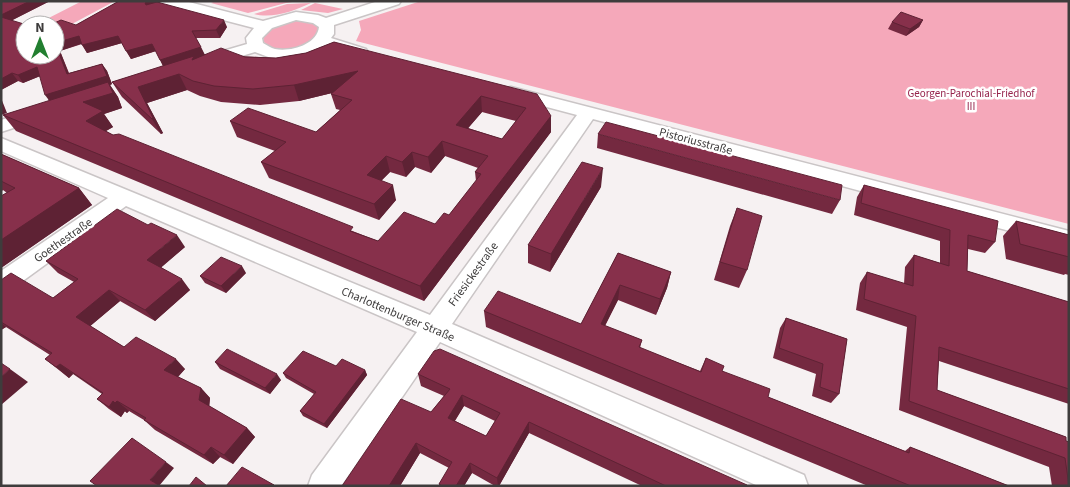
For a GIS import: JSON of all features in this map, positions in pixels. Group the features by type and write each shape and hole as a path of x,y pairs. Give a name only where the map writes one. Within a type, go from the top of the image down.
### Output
{"street":[{"path":"326,23 394,1"},
{"path":"173,2 264,26"},
{"path":"191,66 256,46 268,52 283,54 308,50 323,41 329,33 328,27 326,23 317,18 296,16 279,20 264,26 254,38 256,46"},
{"path":"323,41 376,56"},
{"name":"Pistoriusstraße","path":"497,88 1069,239"},
{"path":"1,126 56,108"},
{"name":"Friesickestraße","path":"323,486 589,112"},
{"name":"Charlottenburger Straße","path":"1,144 434,328 790,485"},
{"name":"Goethestraße","path":"1,284 125,196"}],"green space":[{"path":"82,1 115,1 65,28 65,15 55,15"},
{"path":"216,1 299,1 248,13 211,3"},
{"name":"Georgen-Parochial-Friedhof III","path":"421,1 1069,1 1069,224 356,41 361,30 359,21"},
{"path":"311,3 275,15 254,14 287,4"},
{"path":"315,3 343,9 328,13 301,10"},
{"path":"295,20 317,24 321,28 312,42 294,48 281,49 269,46 264,42 263,37 271,28"}],"building":[{"path":"1,1 30,1 1,15"},
{"path":"119,1 148,1 145,3 146,5 157,2 224,20 216,30 192,31 201,47 160,60 152,44 126,51 118,36 82,45 79,36 65,40 65,21 76,25"},
{"path":"901,12 923,20 910,29 892,22"},
{"path":"1,17 15,21 15,65 64,65 67,74 102,64 107,76 45,95 37,67 18,75 12,73 1,79"},
{"path":"334,42 537,94 551,116 420,286 3,115 108,82 113,93 83,102 103,111 86,121 113,135 119,134 353,227 350,231 378,241 404,212 435,224 444,213 449,215 481,174 475,172 488,156 442,141 428,157 412,152 402,162 386,156 367,175 393,185 374,204 261,162 286,142 230,121 248,108 316,132 352,100 331,94 358,71 294,85 253,89 214,86 193,81 179,74 138,87 152,119 112,82 194,56 192,60 221,48 245,57 276,58 306,53","holes":["481,96 526,108 502,139 456,125"]},
{"path":"606,122 842,185 840,200 598,134"},
{"path":"1,154 79,188 1,240 1,196 15,188 1,181"},
{"path":"582,162 603,168 551,254 528,245"},
{"path":"864,185 998,221 995,242 968,235 967,271 1069,302 1069,389 939,347 937,390 1066,437 1066,441 1069,442 1069,486 1065,458 909,401 916,316 864,299 867,272 913,286 914,255 949,266 950,230 861,203"},
{"path":"737,208 762,216 747,270 720,262"},
{"path":"117,209 148,225 151,223 177,235 147,260 182,279 145,310 109,290 76,317 124,347 136,337 176,359 164,370 201,388 199,400 247,428 224,455 211,447 204,455 144,420 146,418 117,401 115,403 113,401 109,407 97,399 103,393 60,364 56,367 45,359 52,353 1,322 1,280 11,273 53,298 78,279 46,261"},
{"path":"1016,221 1069,235 1069,257 1020,244"},
{"path":"618,253 671,272 660,299 620,285 601,324 642,340 639,347 701,372 706,358 724,366 722,371 770,389 768,397 909,453 910,447 1009,486 911,486 484,311 498,291 581,324"},
{"path":"221,257 242,266 221,286 200,276"},
{"path":"786,318 847,339 839,394 820,387 823,364 779,348"},
{"path":"227,349 277,374 265,388 215,362"},
{"path":"440,349 747,485 666,486 529,422 497,478 470,463 456,486 442,486 439,484 452,462 416,443 389,486 342,486 401,399 431,412 450,389 418,374 434,351","holes":["462,395 500,413 486,436 448,418"]},
{"path":"303,351 336,366 342,359 365,370 324,424 300,411 316,392 283,373"},
{"path":"1,363 10,369 1,377"},
{"path":"132,438 166,462 150,480 160,486 97,486 90,481"},
{"path":"242,467 274,485 226,486"},
{"path":"196,477 207,486 189,486"}]}
